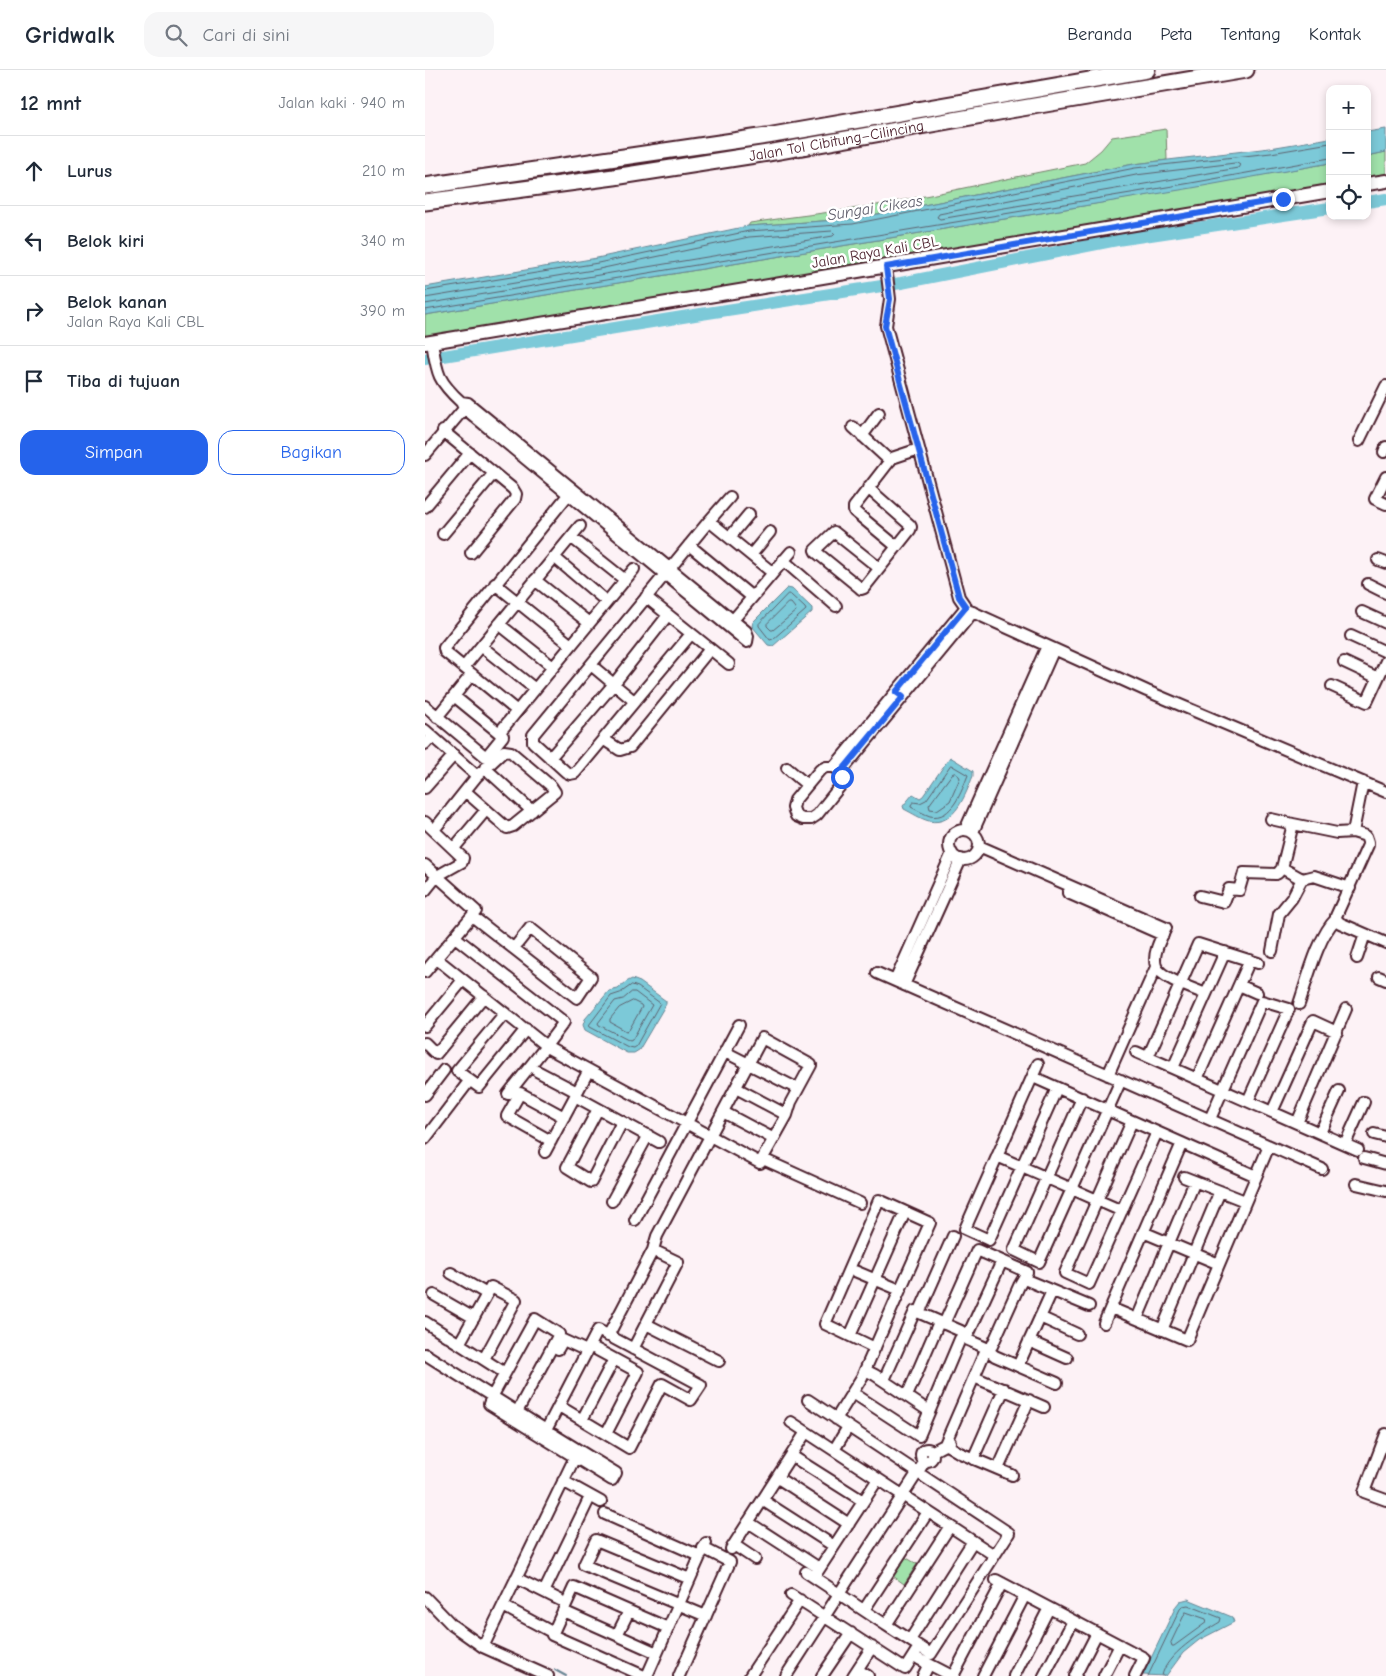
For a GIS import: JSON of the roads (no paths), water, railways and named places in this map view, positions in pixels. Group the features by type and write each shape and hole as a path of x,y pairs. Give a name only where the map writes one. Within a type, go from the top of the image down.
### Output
{"highway":[{"name":"Jalan Tol Cibitung–Cilincing","path":"425,186 767,136 1147,70"},
{"name":"Jalan Tol Cibitung–Cilincing","path":"425,202 605,178 768,153 1246,70"}],"main road":[{"path":"1371,183 1386,181"},
{"name":"Jalan Raya Kali CBL","path":"428,342 886,267 1326,192"}],"street":[{"path":"886,267 890,299 885,326 959,597 969,610 1362,788 1386,792"},
{"path":"428,342 441,381 464,405 667,571 747,642 748,636 746,631 667,571"},
{"path":"1359,441 1386,386"},
{"path":"425,455 464,405"},
{"path":"862,436 879,414"},
{"path":"853,428 889,461"},
{"path":"443,431 513,489 516,496 471,553"},
{"path":"896,546 854,511 854,507 892,458 919,449"},
{"path":"425,507 470,453"},
{"path":"443,534 493,473"},
{"path":"1386,477 1375,499 1386,504"},
{"path":"868,488 910,525 910,530 863,588 861,589 815,550 834,532 879,568"},
{"path":"517,711 445,652 444,646 570,492"},
{"path":"691,634 575,773 570,774 566,772 535,745 532,738 730,496"},
{"path":"730,538 749,514"},
{"path":"709,521 773,573"},
{"path":"437,717 454,696 481,646 580,526"},
{"path":"751,555 770,532"},
{"path":"571,536 625,580"},
{"path":"689,545 752,597"},
{"path":"733,620 791,552"},
{"path":"554,557 607,602"},
{"path":"783,560 837,606"},
{"path":"499,733 634,569"},
{"path":"535,580 589,624"},
{"path":"495,584 571,645"},
{"path":"1367,584 1386,593"},
{"path":"646,597 729,664"},
{"path":"837,770 969,610"},
{"path":"1362,612 1386,623"},
{"path":"550,758 668,615"},
{"path":"499,624 553,667"},
{"path":"1351,636 1386,652"},
{"path":"481,646 535,689"},
{"path":"969,831 1050,648"},
{"path":"603,739 618,749 623,750 630,747 710,649"},
{"path":"1332,686 1367,702 1386,661"},
{"path":"1344,662 1378,678"},
{"path":"591,665 634,701"},
{"path":"425,706 486,757 503,736 454,696"},
{"path":"427,736 454,755 477,776"},
{"path":"434,830 465,791 477,776 501,753 511,752 555,790 554,795 513,826 507,828 465,791"},
{"path":"425,788 454,755"},
{"path":"826,767 837,770 841,785 817,816 811,819 796,816 793,808 795,800 807,785 826,767"},
{"path":"485,768 533,811"},
{"path":"787,768 807,785"},
{"path":"1353,832 1362,788"},
{"path":"454,848 486,810"},
{"path":"1271,820 1337,833 1353,832 1363,834 1368,842 1336,920 1323,940 1299,1004"},
{"path":"425,822 463,856 463,860 437,876 425,891"},
{"path":"1200,896 1224,902 1229,889 1239,890 1244,873 1279,873 1282,868 1293,824"},
{"path":"959,831 969,831 976,836 978,849 973,857 967,859 956,856 949,846 953,834 959,831"},
{"path":"978,849 1166,928 1157,948 1156,967 1108,1075"},
{"path":"900,983 956,856"},
{"path":"425,865 476,911 425,972"},
{"path":"1282,868 1302,879 1314,876 1350,888"},
{"path":"1272,951 1279,914 1294,895 1302,879"},
{"path":"472,916 577,998 591,977 530,928 514,948"},
{"path":"1336,920 1386,943"},
{"path":"1357,958 1365,934"},
{"path":"455,937 563,1022 548,1047 508,1094"},
{"path":"1148,1057 1198,944 1254,961 1239,984 1197,1079"},
{"path":"1173,1068 1225,952"},
{"path":"437,959 548,1047 687,1123 710,1136 760,1164 787,1115 791,1102 811,1065 762,1038 736,1088 710,1136 657,1236 653,1250 609,1336"},
{"path":"1156,967 1165,976 1206,994"},
{"path":"877,973 1322,1169"},
{"path":"425,1026 463,980"},
{"path":"1239,984 1257,993"},
{"path":"425,1043 436,1054 484,996"},
{"path":"1209,1120 1262,1001 1289,1009 1248,1101"},
{"path":"1297,1124 1346,1009"},
{"path":"505,1013 457,1071 479,1087 526,1029"},
{"path":"1272,1112 1313,1021 1337,1032"},
{"path":"635,1220 739,1025"},
{"path":"725,1052 799,1089"},
{"path":"1137,1052 1386,1164"},
{"path":"1038,1064 965,1229 989,1240 1057,1088"},
{"path":"425,1095 445,1070"},
{"path":"545,1152 589,1070"},
{"path":"537,1071 598,1109 659,1142"},
{"path":"1033,1077 1256,1176"},
{"path":"1082,1098 1014,1250 1039,1262 1121,1080"},
{"path":"425,1139 467,1084"},
{"path":"736,1088 787,1115"},
{"path":"1320,1133 1339,1091"},
{"path":"551,1141 507,1116 520,1093 563,1117"},
{"path":"1345,1144 1365,1102"},
{"path":"598,1109 567,1166 591,1182 623,1122"},
{"path":"723,1112 774,1139"},
{"path":"1132,1121 1065,1273 1073,1277 1089,1284 1157,1132"},
{"path":"1374,1134 1386,1137"},
{"path":"612,1201 648,1135"},
{"path":"1105,1323 1182,1143"},
{"path":"1111,1308 1187,1340 1269,1146"},
{"path":"997,1156 1121,1211"},
{"path":"763,1159 860,1203"},
{"path":"1184,1177 1245,1201"},
{"path":"1137,1320 1195,1181"},
{"path":"1356,1184 1386,1191"},
{"path":"1161,1330 1220,1191"},
{"path":"836,1418 853,1393 865,1370 875,1348 900,1290 930,1223 879,1200 825,1324 875,1348"},
{"path":"851,1336 905,1212"},
{"path":"1143,1232 1219,1264"},
{"path":"919,1313 953,1236"},
{"path":"633,1349 678,1262 653,1250"},
{"path":"786,1676 925,1461 933,1459 933,1451 950,1442 976,1377 987,1356 997,1348 1016,1306 1027,1272 977,1250 907,1396"},
{"path":"853,1393 919,1436 960,1339 969,1333 1002,1261"},
{"path":"849,1268 900,1290"},
{"path":"451,1273 487,1294"},
{"path":"1024,1279 1089,1306"},
{"path":"459,1344 491,1287 515,1300 484,1359"},
{"path":"1018,1366 1052,1291"},
{"path":"434,1295 474,1318"},
{"path":"883,1380 915,1311 961,1331 968,1340 984,1347 990,1352 1057,1383"},
{"path":"1040,1318 1077,1334"},
{"path":"519,1417 559,1334 535,1319 489,1404 519,1417 616,1473 612,1480 575,1457 544,1433"},
{"path":"425,1322 505,1373"},
{"path":"646,1324 719,1361"},
{"path":"544,1433 598,1330 701,1385 691,1400 662,1384 629,1448 559,1406"},
{"path":"519,1417 563,1340 589,1348 638,1372 606,1434"},
{"path":"1029,1341 1067,1358"},
{"path":"425,1354 492,1397"},
{"path":"583,1420 614,1359"},
{"path":"865,1370 929,1411"},
{"path":"976,1377 1044,1407"},
{"path":"973,1458 1004,1390"},
{"path":"750,1524 839,1593 931,1654 1009,1533 808,1400"},
{"path":"998,1469 1029,1400"},
{"path":"791,1422 994,1555"},
{"path":"834,1450 848,1427"},
{"path":"755,1559 733,1547 767,1502 808,1434"},
{"path":"750,1524 808,1434"},
{"path":"1386,1434 1364,1492 1386,1500"},
{"path":"945,1444 953,1450 1012,1475"},
{"path":"483,1647 575,1457"},
{"path":"795,1458 863,1502"},
{"path":"813,1572 834,1546 878,1479"},
{"path":"781,1480 849,1524"},
{"path":"563,1481 601,1502"},
{"path":"544,1592 590,1496"},
{"path":"767,1502 834,1546"},
{"path":"864,1610 928,1512"},
{"path":"605,1514 703,1549 730,1562 679,1676"},
{"path":"886,1625 950,1526"},
{"path":"690,1579 596,1540 584,1565 706,1616"},
{"path":"910,1640 973,1542"},
{"path":"668,1628 574,1587 552,1635 645,1676 657,1652 668,1628 679,1604 703,1549"},
{"path":"516,1578 560,1600"},
{"path":"919,1659 952,1676 999,1581 1144,1658 1135,1676"},
{"path":"983,1676 1025,1595"},
{"path":"425,1598 452,1625 483,1647 541,1675"},
{"path":"750,1676 795,1598 905,1669 919,1646"},
{"path":"503,1606 549,1630"},
{"path":"1013,1676 1049,1608"},
{"path":"617,1635 629,1611"},
{"path":"563,1612 657,1652"},
{"path":"1044,1676 1073,1620"},
{"path":"822,1676 851,1633"},
{"path":"1075,1676 1097,1633"},
{"path":"1104,1676 1120,1645"},
{"path":"868,1676 855,1673 872,1647"},
{"path":"923,1676 929,1664"}],"water":[{"path":"1386,129 1386,152 1371,155 1371,131"},
{"path":"1326,139 1326,164 1192,188 425,315 425,287 597,258 748,226 852,219 1134,164 1270,148"},
{"path":"787,588 792,589 812,608 812,612 773,646 768,645 752,626 753,622"},
{"path":"950,757 973,771 967,791 953,814 946,819 929,821 904,809 903,806 913,794 920,798 923,796"},
{"path":"632,979 640,982 666,1001 666,1004 639,1050 634,1053 627,1053 585,1030 583,1025 585,1019 609,991 618,989"},
{"path":"1188,1599 1232,1617 1234,1622 1199,1640 1183,1653 1166,1676 1143,1675 1176,1606 1180,1601"}],"waterway":[{"path":"1371,201 1386,199"},
{"path":"425,359 901,283 1117,240 1326,209"},
{"path":"555,1670 566,1676"}],"water label":[{"name":"Sungai Cikeas","path":"875,208"}]}
